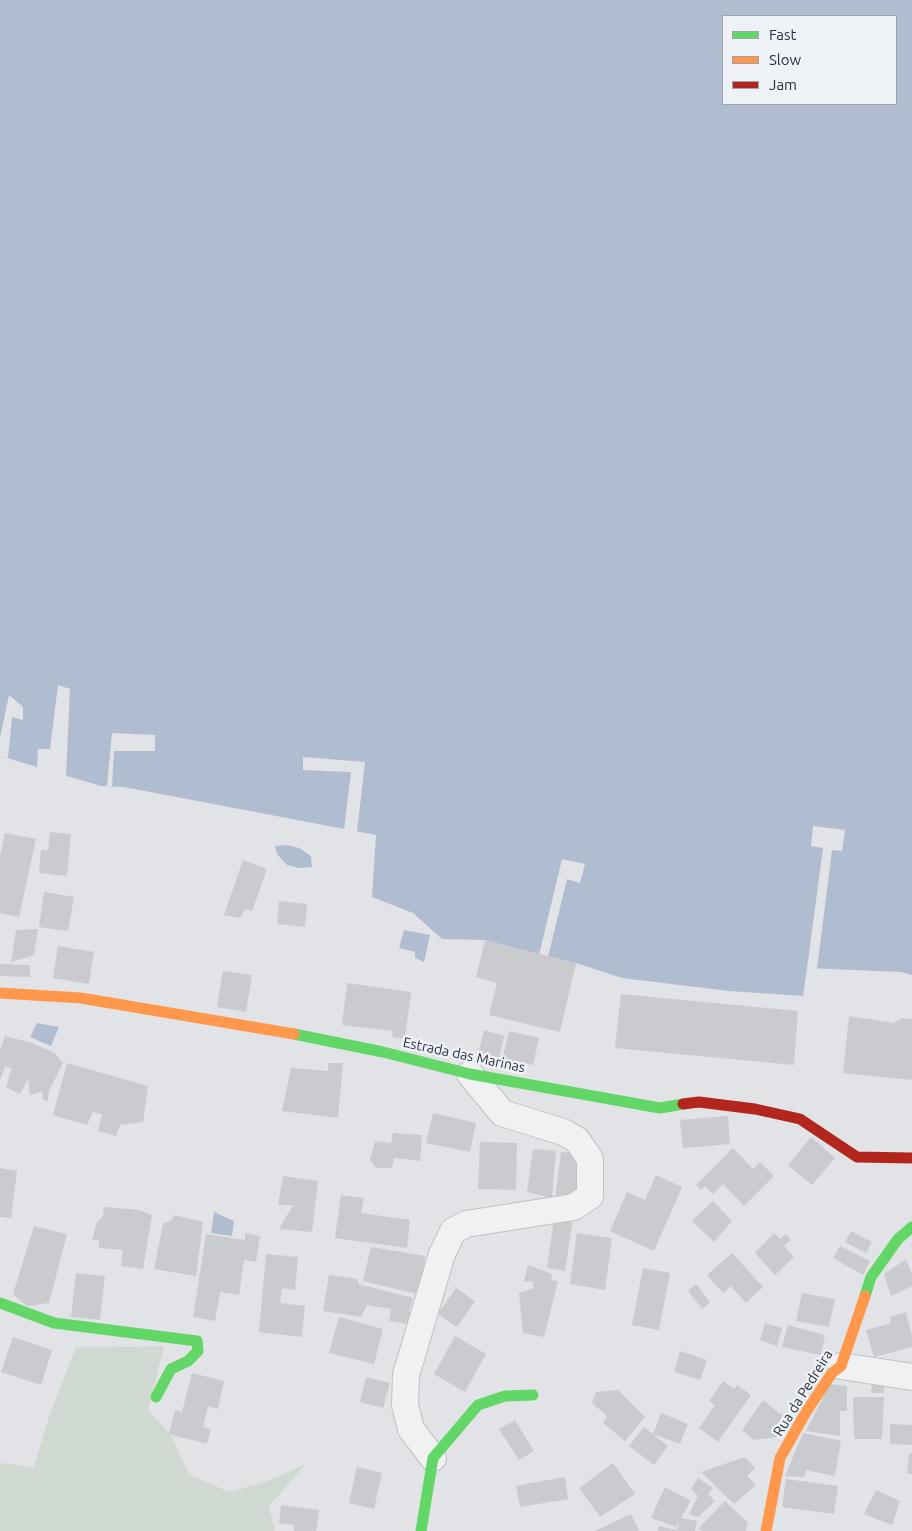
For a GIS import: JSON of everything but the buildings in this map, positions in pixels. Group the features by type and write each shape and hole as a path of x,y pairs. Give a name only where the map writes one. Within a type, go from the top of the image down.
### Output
{"street":[{"name":"Estrada das Marinas","path":"0,993 81,998 230,1022 383,1052 470,1074 660,1108 699,1102 755,1109 800,1119 857,1157 912,1158"},
{"path":"433,1458 411,1429 405,1405 406,1375 442,1254 453,1231 466,1224 574,1206 590,1196 590,1159 577,1140 564,1132 502,1113 470,1074"},
{"name":"Rua da Pedreira","path":"766,1531 780,1458 806,1412 832,1373 841,1366 871,1277 898,1239 912,1227"},
{"path":"0,1303 54,1323 197,1341 198,1351 188,1361 171,1369 156,1397"},
{"path":"841,1366 912,1377"},
{"path":"421,1531 433,1458 478,1405 505,1396 533,1395"}],"shaded area":[{"path":"164,1346 148,1410 171,1435 189,1474 229,1492 265,1482 306,1464 269,1506 275,1531 0,1531 0,1463 34,1467 50,1414 76,1347"}],"water":[{"path":"0,0 912,0 912,975 901,972 807,968 803,996 729,991 622,978 576,963 485,940 442,939 413,913 372,897 376,835 124,787 101,786 0,756"},
{"path":"286,845 299,848 311,856 312,867 299,868 287,865 277,854 275,846"},
{"path":"404,930 430,935 424,962 415,958 415,952 399,948"},
{"path":"37,1023 59,1027 51,1046 30,1037"},
{"path":"214,1212 234,1221 232,1236 211,1233"}],"pier":[{"path":"58,685 70,689 66,776 37,770 38,749 50,749"},
{"path":"9,695 23,707 23,720 12,717 8,758 0,756 0,738"},
{"path":"112,733 155,735 155,751 114,751 112,786 107,786"},
{"path":"303,757 365,762 357,832 344,830 351,772 303,770"},
{"path":"813,826 845,830 842,851 832,850 817,969 807,968 823,848 811,846"},
{"path":"562,859 585,864 580,883 567,879 548,957 539,955"}],"traffic: fast":[{"path":"294,1034 383,1052 470,1074 660,1108 683,1104"},
{"path":"865,1296 871,1277 898,1239 912,1227"},
{"path":"0,1303 54,1323 197,1341 198,1351 188,1361 171,1369 156,1397"},
{"path":"421,1531 433,1458 478,1405 505,1396 533,1395"}],"traffic: slow":[{"path":"0,993 81,998 294,1034"},
{"path":"766,1531 780,1458 806,1412 832,1373 841,1366 865,1296"}],"traffic: jam":[{"path":"683,1104 699,1102 755,1109 800,1119 857,1157 912,1158"}]}
